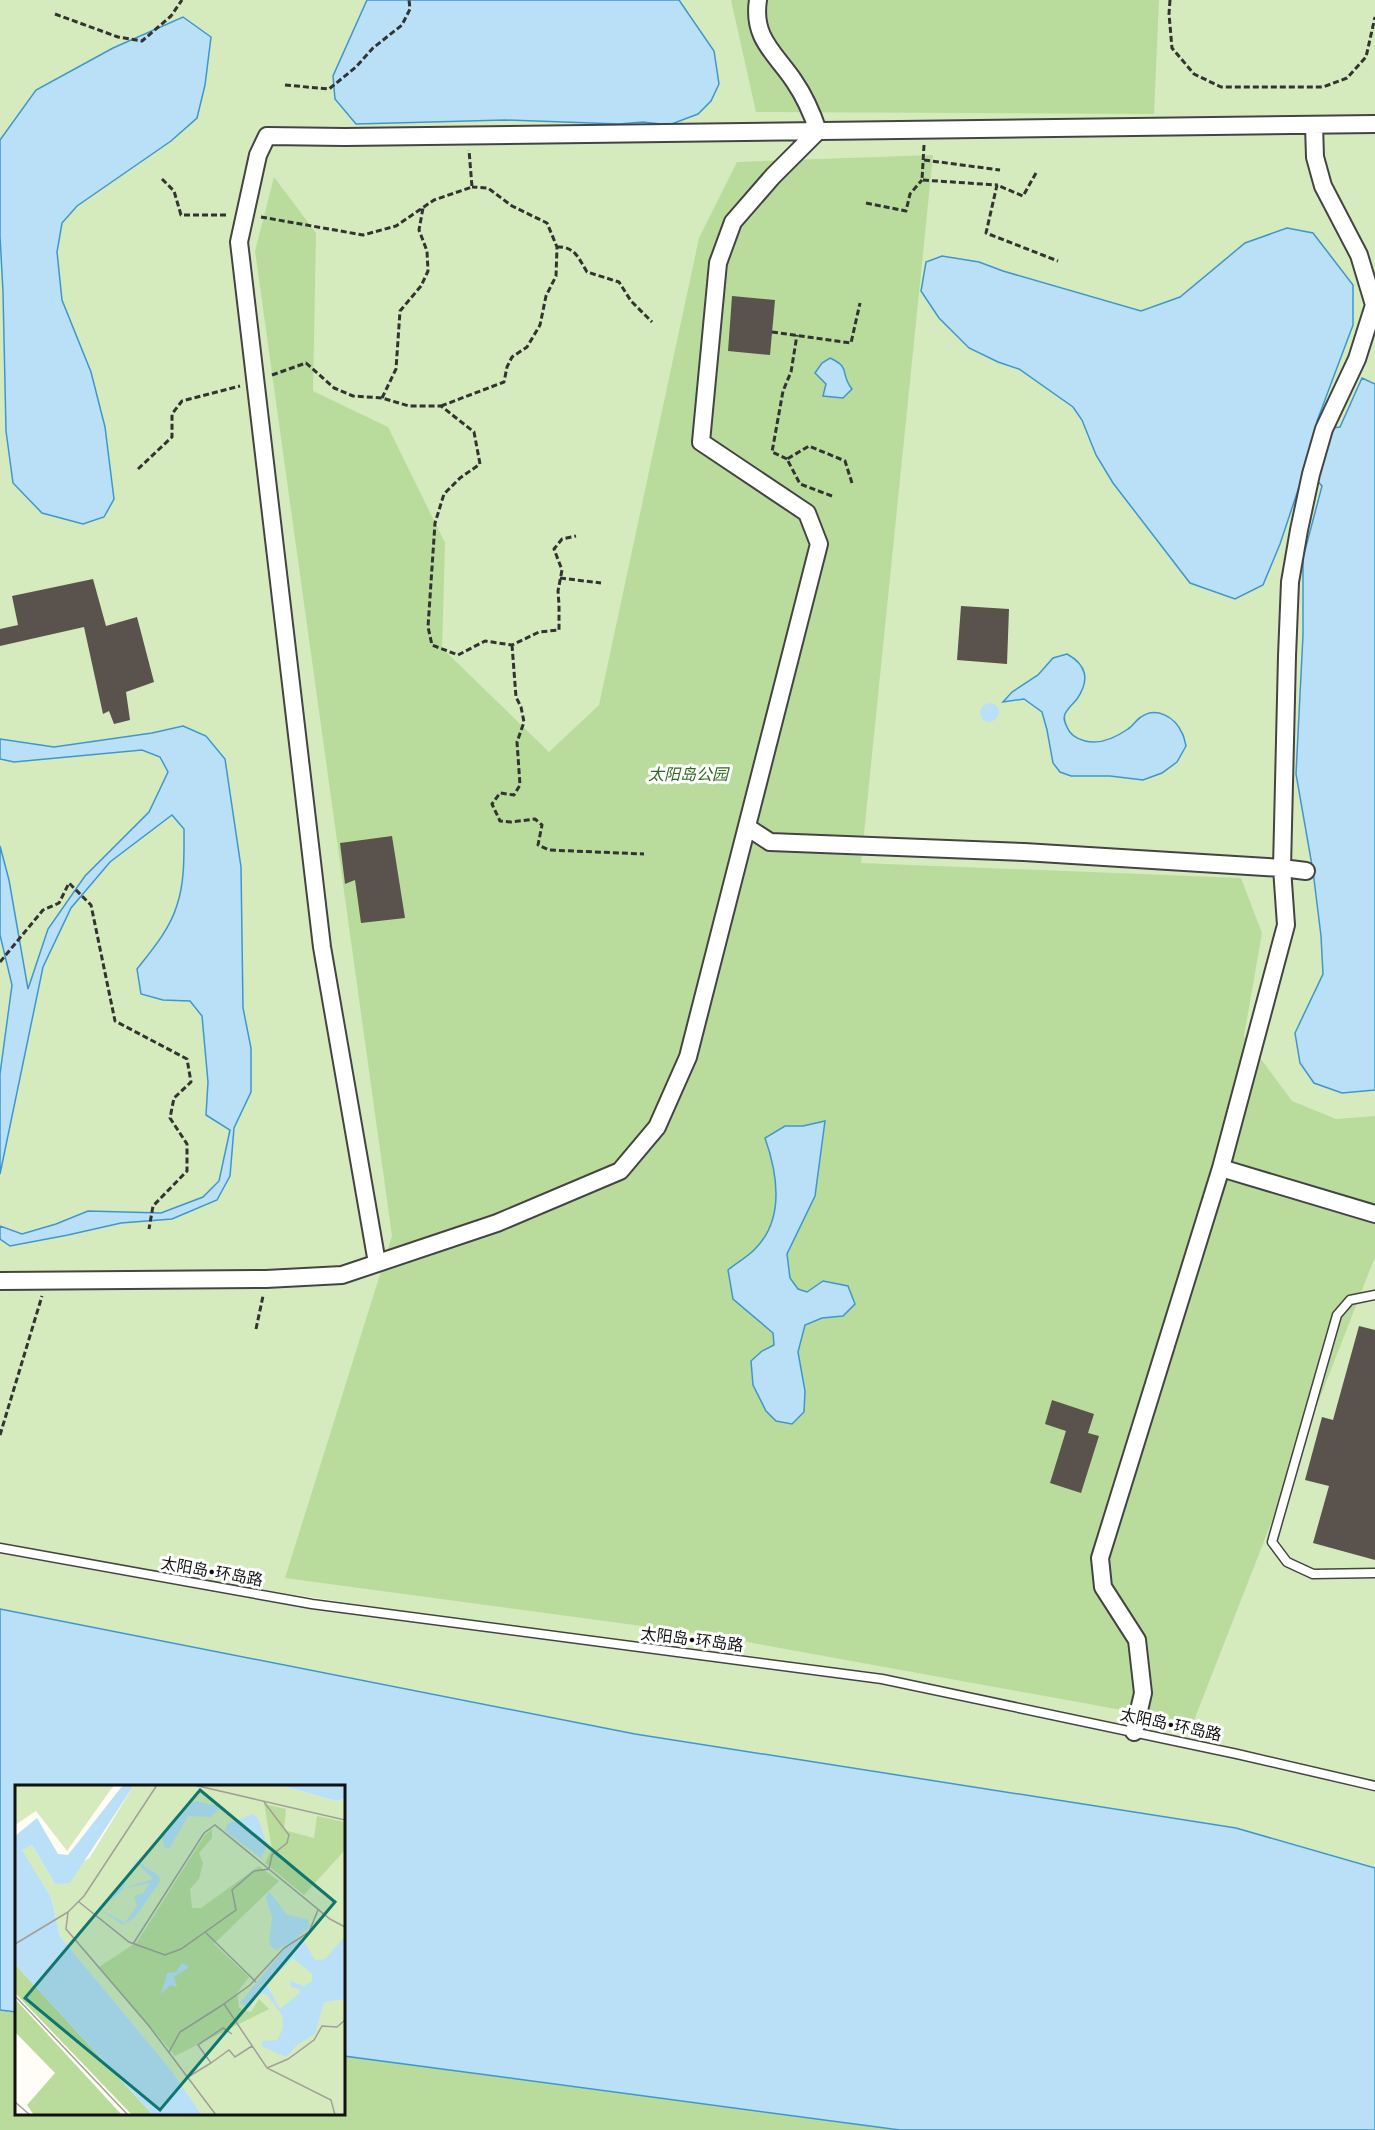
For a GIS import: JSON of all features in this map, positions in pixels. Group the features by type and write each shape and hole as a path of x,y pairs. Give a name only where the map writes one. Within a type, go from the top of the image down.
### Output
{"street":[{"path":"758,0 759,30 766,46 794,81 807,102 818,131"},
{"path":"377,1263 322,947 239,242 258,155 267,136 345,138 1375,124"},
{"path":"1134,1732 1143,1693 1137,1640 1103,1587 1100,1558 1221,1168 1286,925 1282,868 1290,582 1311,474 1324,429 1358,359 1374,305 1359,255 1323,186 1315,157 1314,125"},
{"path":"0,1281 266,1280 342,1275 525,1212 620,1171 657,1127 688,1058 819,544 807,513 701,442 718,264 733,222 773,176 818,131"},
{"path":"747,827 770,842 1024,852 1282,868 1306,872"},
{"path":"1221,1168 1375,1214"}],"lane":[{"path":"1375,1295 1350,1300 1337,1315 1272,1542 1287,1562 1313,1574 1375,1573"},
{"name":"太阳岛•环岛路","path":"0,1548 312,1604 882,1679 1375,1786"}],"path":[{"path":"55,14 118,37 142,41 171,16 182,0"},
{"path":"285,85 329,89 356,67 373,48 402,25 410,9 409,0"},
{"path":"1170,0 1172,48 1194,74 1221,87 1323,87 1347,78 1366,57 1375,17"},
{"path":"866,203 906,211 910,194 922,180 925,130"},
{"path":"468,136 472,187"},
{"path":"924,160 1000,170"},
{"path":"922,180 997,185 1023,196 1036,173"},
{"path":"138,469 172,437 172,414 182,401 255,382 306,363 334,388 353,396 382,398 409,406 441,406 504,382 512,357 527,347 540,325 546,296 556,276 557,247 547,223 512,206 488,188 472,187 434,200 396,226 363,234 245,214 181,215 174,191 162,179"},
{"path":"997,185 986,233 1058,261"},
{"path":"382,398 396,369 400,311 421,286 428,271 427,250 419,230 423,207"},
{"path":"557,247 565,246 575,251 587,272 619,282 651,322"},
{"path":"772,332 851,342 860,303"},
{"path":"797,335 791,372 783,391 772,452 787,459 800,484 832,496"},
{"path":"441,406 474,432 480,464 460,478 444,494 435,523 428,627 432,645 458,655 485,641 512,645 539,632 559,630 558,591 562,570 554,549 562,539 576,536"},
{"path":"787,459 809,446 845,461 852,483"},
{"path":"560,578 601,583"},
{"path":"512,645 516,697 524,722 517,742 520,785 514,795 500,793 492,804 500,820 511,822 535,819 542,825 538,845 549,850 644,854"},
{"path":"0,962 43,910 59,903 69,883 91,905 115,1021 187,1059 191,1082 174,1098 170,1118 187,1144 187,1171 153,1206 148,1229"},
{"path":"256,1329 266,1280"},
{"path":"0,1435 46,1281"}],"green space":[{"name":"太阳岛公园","path":"0,0 1375,0 1375,1869 1229,1827 635,1734 0,1609","holes":["109,1567 593,1640 312,1604"]},
{"path":"731,0 1159,0 1154,114 756,112"},
{"path":"933,155 861,863 1241,878 1262,933 1244,1036 1292,1101 1336,1119 1375,1116 1375,1257 1193,1723 709,1635 285,1578 392,1236 255,251 274,177 316,233 313,391 388,427 445,543 442,648 549,752 599,705 699,238 737,162"},
{"path":"0,2010 15,2012 15,2115 345,2115 345,2056 900,2130 0,2130"}],"water":[{"path":"367,0 679,0 714,51 719,84 711,101 698,114 669,125 643,122 619,124 505,120 356,124 335,99 333,76"},
{"path":"183,17 211,37 205,85 197,118 171,141 77,206 62,223 57,252 62,300 91,372 105,427 114,499 104,517 83,524 42,513 13,483 6,431 0,236 0,140 36,90 113,48"},
{"path":"1287,228 1313,233 1353,285 1353,325 1317,421 1324,429 1340,427 1362,378 1375,384 1375,1090 1342,1093 1314,1083 1300,1063 1295,1033 1323,974 1313,871 1296,774 1303,635 1303,558 1322,486 1311,474 1300,484 1280,544 1263,585 1235,599 1190,583 1113,483 1096,455 1082,420 1073,407 1019,369 969,348 939,318 921,291 926,262 942,256 979,262 1141,311 1180,297 1245,243"},
{"path":"830,358 841,365 852,389 843,398 823,396 826,384 815,373 822,363"},
{"path":"1067,654 1079,663 1085,679 1081,692 1064,716 1068,730 1072,734 1085,741 1102,741 1113,738 1130,728 1139,718 1147,714 1159,713 1175,722 1183,736 1186,746 1177,762 1162,773 1143,780 1110,776 1071,776 1060,772 1053,763 1042,712 1024,699 1003,702 1012,692 1038,675 1053,658"},
{"path":"183,726 206,736 225,759 241,867 243,1008 251,1048 251,1092 234,1128 230,1176 217,1200 172,1219 121,1223 10,1246 0,1239 0,1226 22,1234 88,1211 161,1213 203,1197 219,1181 230,1130 206,1115 208,1082 202,1016 190,1001 163,1000 141,994 137,969 165,931 180,896 184,867 184,829 172,815 110,862 71,908 43,967 0,1174 0,1074 12,985 0,935 0,846 9,880 28,989 48,929 85,876 149,812 168,772 160,757 142,750 14,762 0,759 0,739 54,747 152,733"},
{"path":"825,1121 815,1196 787,1254 790,1278 798,1289 807,1292 823,1281 848,1286 855,1304 843,1316 822,1318 805,1325 798,1352 805,1391 804,1412 792,1424 776,1421 766,1411 753,1385 751,1361 762,1351 774,1345 773,1333 733,1299 728,1270 751,1253 764,1238 775,1211 773,1167 765,1138 785,1126 803,1126"},
{"path":"0,1609 635,1734 1236,1828 1375,1868 1375,2130 900,2130 345,2056 345,1785 15,1785 15,2012 0,2010"}],"building":[{"path":"732,296 775,300 770,355 728,351"},
{"path":"93,579 106,626 137,617 154,682 126,692 130,720 114,724 109,711 103,714 84,627 0,646 0,629 18,625 12,596"},
{"path":"961,606 1009,609 1007,664 957,660"},
{"path":"392,836 405,918 361,923 355,880 345,884 340,843"},
{"path":"1359,1326 1375,1330 1375,1560 1313,1543 1329,1486 1305,1480 1322,1417 1333,1420"},
{"path":"1052,1400 1094,1414 1088,1433 1099,1436 1081,1493 1050,1483 1066,1431 1045,1424"}]}
